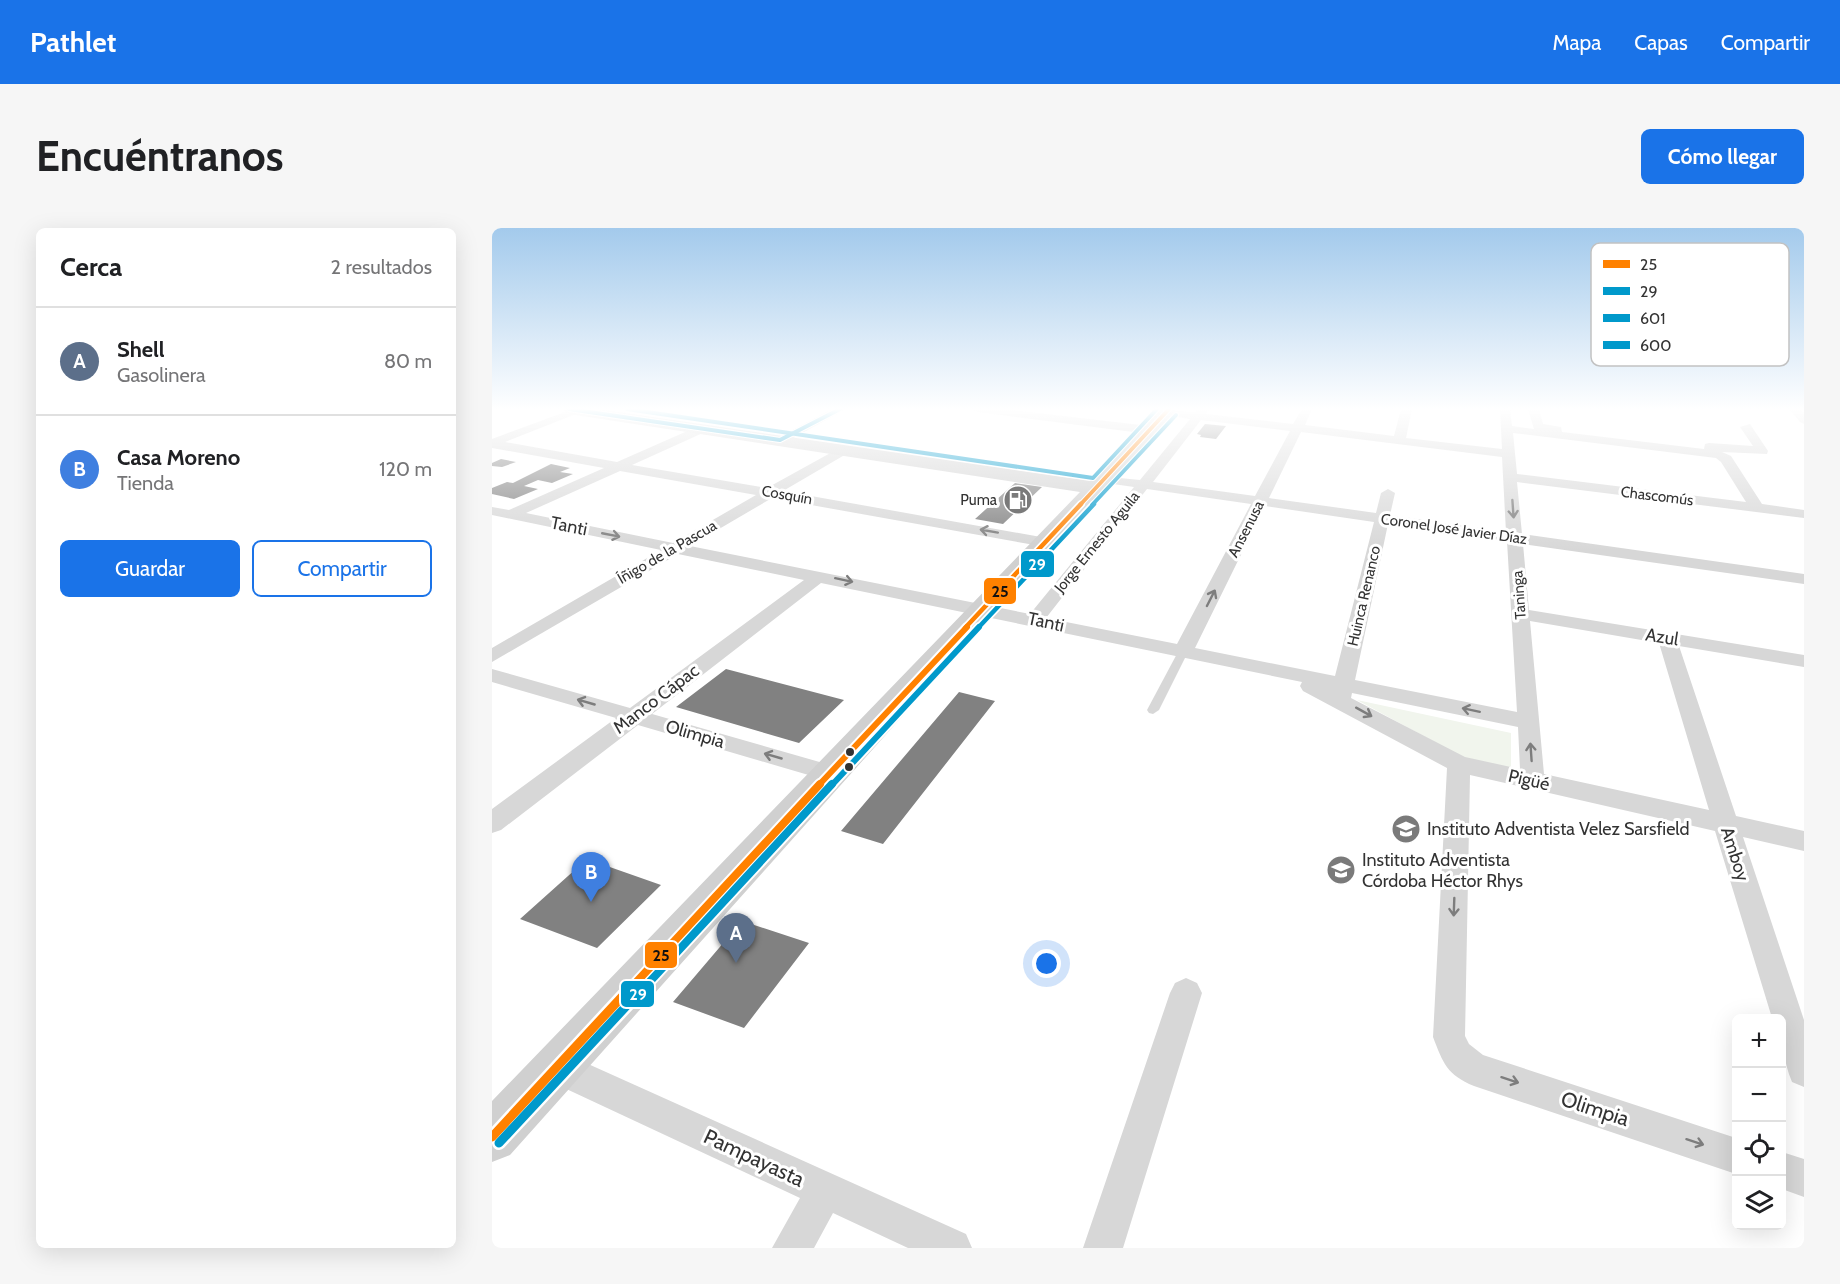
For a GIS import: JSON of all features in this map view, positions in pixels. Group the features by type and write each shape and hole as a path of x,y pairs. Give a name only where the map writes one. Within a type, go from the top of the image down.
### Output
{"main road":[{"name":"Coronel José Javier Díaz","path":"893,457 1100,484"},
{"path":"492,1137 1125,457"}],"street":[{"name":"Cosquín","path":"567,457 1046,542"},
{"path":"492,523 640,457"},
{"name":"Íñigo de la Pascua","path":"492,656 832,457"},
{"name":"Jorge Ernesto Aguila","path":"1035,620 1166,457"},
{"name":"Ansenusa","path":"1184,650 1283,457"},
{"name":"Taninga","path":"1509,457 1533,781"},
{"path":"1722,457 1726,459 1757,508"},
{"name":"Chascomús","path":"1510,477 1804,514"},
{"name":"Coronel José Javier Díaz","path":"1100,484 1143,485 1804,579"},
{"name":"Huinca Renanco","path":"1342,691 1388,493"},
{"name":"Tanti","path":"492,511 1273,669"},
{"name":"Manco Cápac","path":"492,823 820,576"},
{"name":"Azul","path":"1521,614 1804,661"},
{"name":"Amboy","path":"1666,638 1804,1070"},
{"name":"Pigüé","path":"1273,669 1342,691 1459,764 1804,842"},
{"name":"Olimpia","path":"492,675 829,773"},
{"path":"1342,691 1529,722"},
{"name":"Olimpia","path":"1459,764 1449,1037 1457,1056 1474,1069 1732,1154"},
{"path":"1103,1248 1186,993"},
{"name":"Pampayasta","path":"557,1067 952,1248"},
{"path":"1786,1172 1804,1178"},
{"path":"792,1248 825,1191"}],"lane":[{"path":"1153,710 1184,650"}],"shaded area":[{"path":"1357,700 1511,733 1511,769 1468,760"}],"building":[{"path":"501,459 516,462 502,467 492,466 492,463"},
{"path":"551,464 570,468 560,472 573,474 552,483 538,480 524,486 538,489 514,499 492,494 492,488 507,482 513,483"},
{"path":"1015,483 1042,487 1003,524 975,519"},
{"path":"726,669 844,700 799,743 676,707"},
{"path":"959,692 995,701 883,844 841,831"},
{"path":"587,859 661,885 597,948 520,919"},
{"path":"742,921 809,943 744,1028 673,1002"}],"transit line":[{"name":"601","path":"948,457 1093,478 1113,457"},
{"name":"25","path":"492,1137 1125,457"},
{"name":"29","path":"499,1143 1137,457"}],"place":[{"name":"Puma","path":"1018,500"},
{"name":"Instituto Adventista Velez Sarsfield","path":"1406,829"},
{"name":"Instituto Adventista Córdoba Héctor Rhys","path":"1341,870"},
{"name":"Casa Moreno","path":"591,902"},
{"name":"Shell","path":"736,963"}]}
